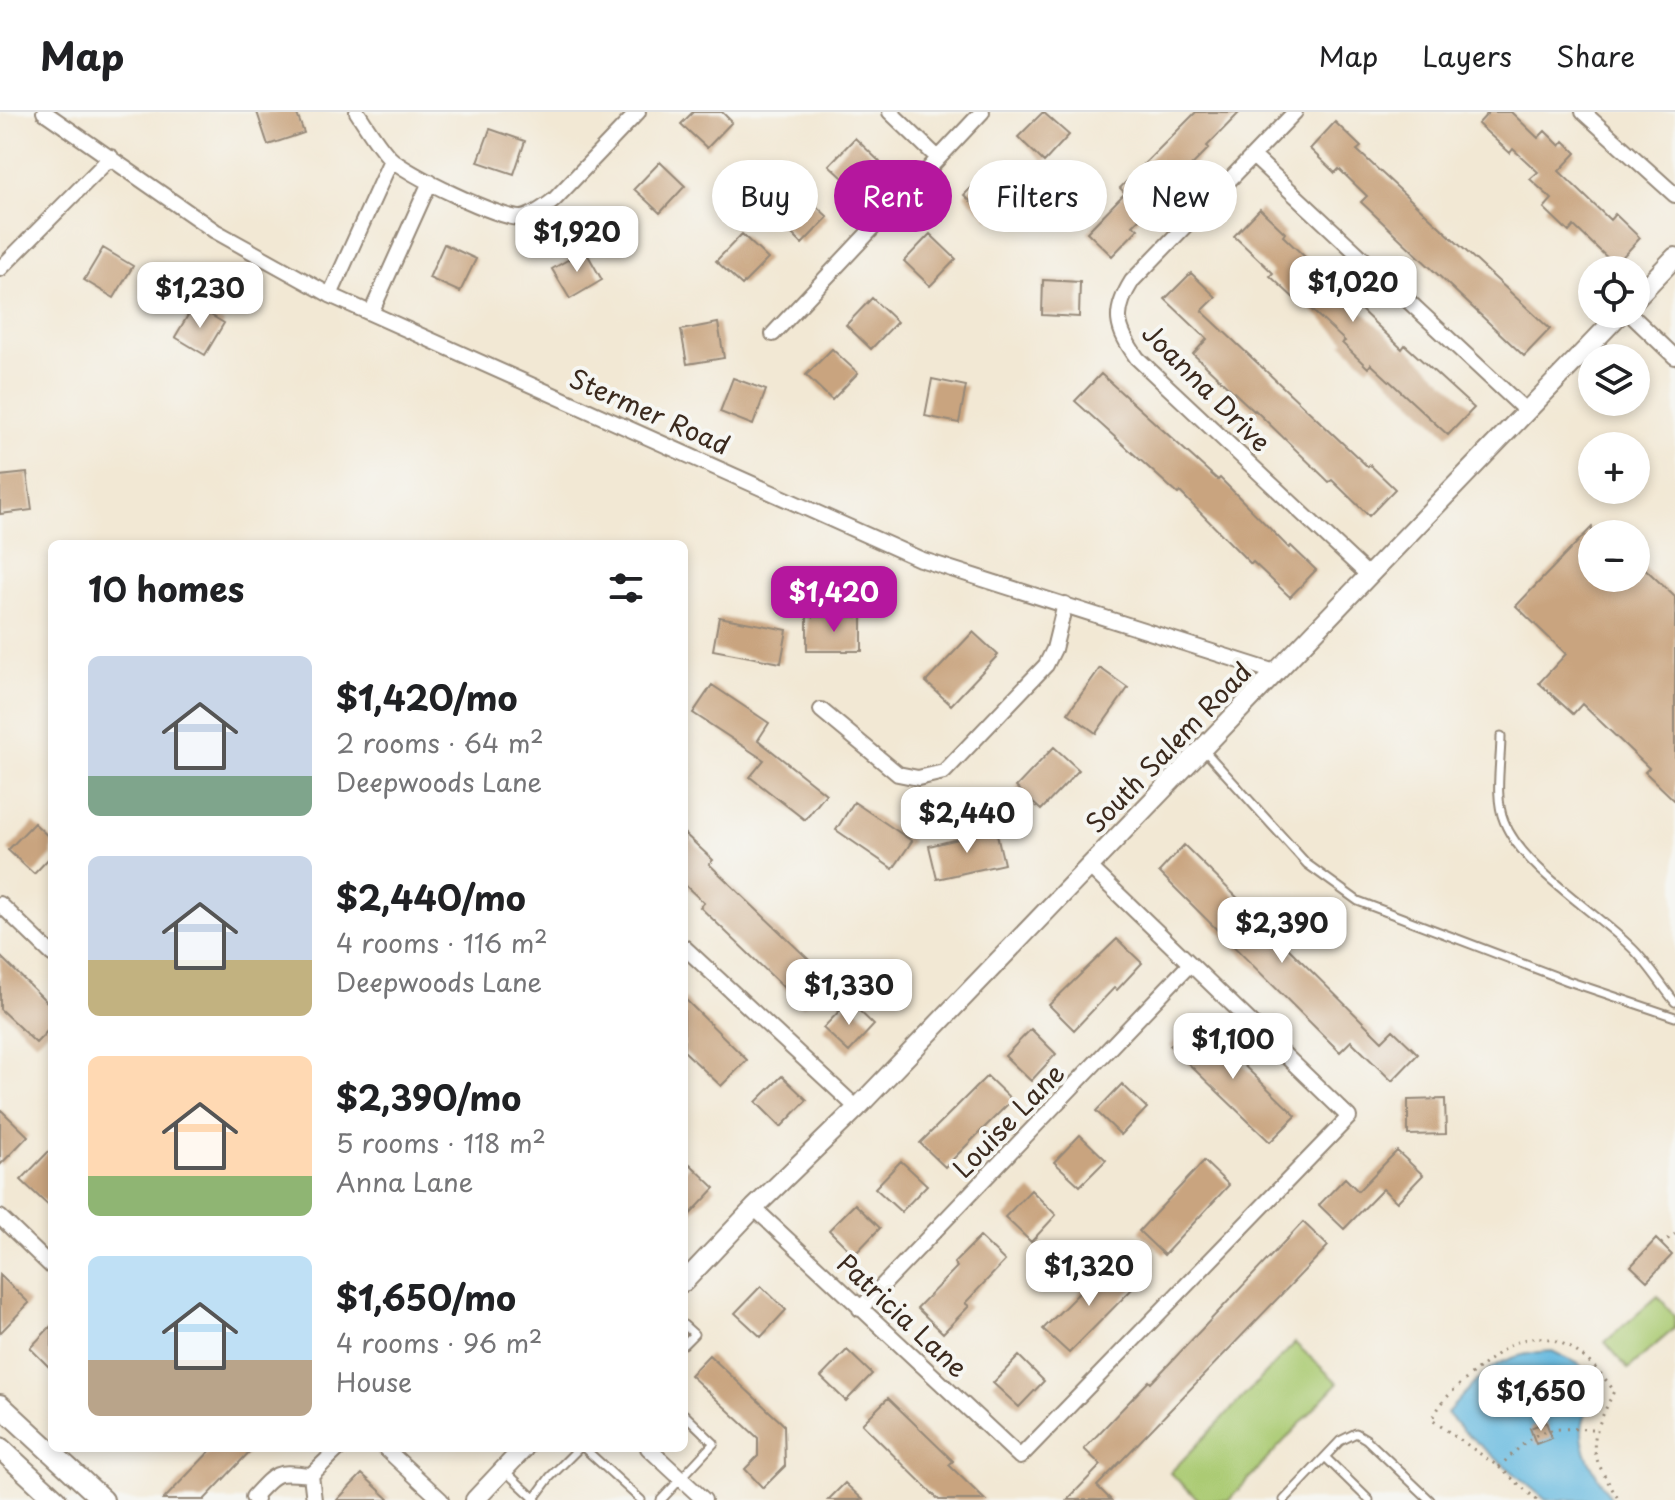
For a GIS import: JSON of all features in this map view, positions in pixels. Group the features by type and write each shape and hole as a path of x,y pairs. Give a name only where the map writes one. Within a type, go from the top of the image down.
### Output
{"main road":[{"path":"1650,283 1675,257"},
{"name":"South Salem Road","path":"688,1275 857,1108 1606,328"},
{"path":"0,1405 48,1449"},
{"path":"51,1452 103,1500"},
{"path":"475,1500 520,1452"},
{"path":"3,1456 56,1500"}],"street":[{"name":"Stermer Road","path":"44,112 215,231 330,295 920,559 1275,672"},
{"path":"357,112 391,160 457,197 522,218 554,200 638,112"},
{"path":"890,112 938,158"},
{"path":"773,334 982,112"},
{"name":"Joanna Drive","path":"1295,112 1132,281 1123,296 1119,313 1121,335 1137,358 1368,575"},
{"path":"1583,112 1675,195"},
{"path":"1253,156 1525,410"},
{"path":"0,269 111,157"},
{"path":"330,295 391,160"},
{"path":"371,313 430,182"},
{"path":"1645,328 1675,357"},
{"path":"821,710 898,774 918,778 944,772 1046,665 1054,649 1065,604"},
{"path":"1090,867 1190,964"},
{"path":"0,904 48,950"},
{"path":"688,951 857,1108"},
{"name":"Patricia Lane","path":"754,1208 1020,1457 1349,1117 1190,964"},
{"name":"Louise Lane","path":"860,1309 1190,964"},
{"path":"0,1217 48,1263"},
{"path":"311,1475 335,1452"},
{"path":"389,1452 441,1500"},
{"path":"652,1452 704,1500"},
{"path":"256,1500 253,1497 275,1474 311,1475"},
{"path":"311,1475 314,1500"}],"lane":[{"path":"1501,736 1500,799 1503,819 1512,838 1541,869 1634,950 1675,1002"},
{"path":"1203,748 1307,864 1358,901 1568,981 1675,1017"},
{"path":"661,1500 714,1443 688,1418"},
{"path":"1284,1500 1340,1441 1356,1433 1430,1500"},
{"path":"504,1469 534,1499 550,1477 578,1452"},
{"path":"587,1452 641,1500"},
{"path":"1325,1457 1369,1500"}],"path":[{"path":"1661,1244 1675,1234"},
{"path":"1537,1500 1499,1467 1432,1420 1439,1403 1473,1373 1500,1352 1525,1339 1555,1340 1572,1349 1603,1375 1614,1391 1596,1429 1594,1452 1619,1500"},
{"path":"1499,1467 1533,1435 1548,1428 1596,1429"}],"green space":[{"path":"1658,1296 1675,1316 1675,1328 1628,1369 1605,1342"},
{"path":"1295,1343 1338,1383 1229,1500 1199,1500 1170,1473"}],"water":[{"path":"1552,1351 1579,1364 1592,1380 1583,1423 1583,1443 1590,1463 1612,1500 1546,1500 1462,1430 1447,1413 1492,1368 1517,1356"}],"building":[{"path":"257,112 296,112 304,133 268,145"},
{"path":"693,112 722,112 732,122 707,148 681,124"},
{"path":"1043,112 1069,135 1046,160 1042,160 1018,137"},
{"path":"1196,112 1240,112 1197,160 1148,160"},
{"path":"1489,112 1511,112 1538,138 1545,131 1560,146 1564,141 1576,153 1559,171 1610,220 1615,214 1640,238 1623,256 1606,256 1574,226 1569,232 1544,208 1552,199 1530,179 1538,172 1513,149 1510,153 1478,124"},
{"path":"1335,122 1361,147 1357,150 1550,329 1524,356 1361,202 1367,196 1339,169 1335,173 1310,149"},
{"path":"490,129 525,141 514,174 478,162"},
{"path":"855,138 878,160 834,160 834,170 829,165"},
{"path":"660,162 685,186 660,213 634,189"},
{"path":"1123,195 1123,232 1135,232 1112,256 1087,232 1107,232 1107,211"},
{"path":"818,208 828,217 818,227"},
{"path":"1260,209 1285,233 1283,236 1331,282 1334,279 1402,349 1405,345 1474,408 1448,435 1371,364 1368,368 1342,343 1345,341 1298,297 1296,300 1270,276 1273,273 1234,236"},
{"path":"790,232 814,232 802,244"},
{"path":"742,234 768,259 742,285 716,261"},
{"path":"930,234 956,259 930,286 904,261"},
{"path":"444,244 476,259 460,292 429,278"},
{"path":"103,248 133,266 114,298 84,280"},
{"path":"585,250 602,280 570,299 552,269"},
{"path":"1191,273 1216,297 1202,311 1395,489 1369,516 1193,354 1207,339 1165,299"},
{"path":"1043,280 1080,282 1079,317 1042,315"},
{"path":"872,298 897,322 871,349 846,325"},
{"path":"194,305 224,323 205,355 175,337"},
{"path":"718,323 724,358 687,364 681,330"},
{"path":"832,349 858,373 832,400 806,375"},
{"path":"1101,374 1218,480 1220,478 1289,548 1291,546 1316,570 1290,597 1253,562 1251,564 1180,492 1178,494 1075,401"},
{"path":"733,378 766,390 753,425 720,412"},
{"path":"932,379 966,386 959,423 925,416"},
{"path":"27,473 32,510 0,514 0,476"},
{"path":"1578,542 1578,592 1650,592 1650,573 1675,597 1675,801 1645,772 1649,768 1582,704 1573,714 1539,683 1566,654 1516,606"},
{"path":"719,617 787,630 781,663 713,650"},
{"path":"807,617 862,617 862,651 807,651"},
{"path":"973,632 998,655 951,705 926,682"},
{"path":"1100,668 1128,688 1096,733 1068,713"},
{"path":"712,685 769,723 758,740 826,794 805,820 750,777 764,760 693,713"},
{"path":"1054,747 1079,770 1041,810 1016,787"},
{"path":"854,802 912,841 893,869 836,830"},
{"path":"34,823 48,836 48,859 34,874 8,850"},
{"path":"996,830 1004,864 937,879 929,846"},
{"path":"688,837 713,860 709,864 829,979 803,1006 700,907 704,903 688,888"},
{"path":"1184,845 1382,1041 1393,1030 1418,1054 1392,1081 1351,1041 1340,1052 1159,872"},
{"path":"1117,939 1142,963 1074,1030 1049,1005"},
{"path":"0,956 48,1003 48,1030 36,1043 0,1009"},
{"path":"849,1001 874,1025 849,1052 823,1028"},
{"path":"688,1002 747,1060 721,1086 688,1055"},
{"path":"1196,1019 1296,1116 1270,1142 1170,1046"},
{"path":"1031,1029 1056,1054 1031,1081 1005,1056"},
{"path":"782,1076 807,1100 781,1127 756,1102"},
{"path":"987,1076 1012,1100 945,1167 920,1143"},
{"path":"1122,1084 1147,1108 1121,1135 1096,1111"},
{"path":"1445,1099 1446,1134 1408,1135 1408,1100"},
{"path":"0,1109 28,1136 0,1165"},
{"path":"1080,1135 1106,1160 1080,1186 1054,1162"},
{"path":"1397,1151 1423,1175 1397,1202 1383,1189 1344,1229 1319,1205 1345,1178 1358,1191"},
{"path":"48,1152 48,1205 21,1180"},
{"path":"901,1161 927,1185 901,1212 875,1188"},
{"path":"1204,1161 1229,1185 1164,1255 1139,1231"},
{"path":"690,1164 715,1188 688,1217"},
{"path":"1031,1190 1056,1215 1031,1242 1005,1217"},
{"path":"855,1204 880,1228 854,1255 829,1230"},
{"path":"1303,1222 1328,1246 1097,1486 1111,1500 1067,1500 1101,1465 1084,1449"},
{"path":"980,1237 1005,1261 965,1303 969,1306 943,1333 917,1308 957,1267 954,1263"},
{"path":"1656,1239 1672,1255 1647,1281 1631,1266"},
{"path":"1109,1263 1134,1287 1069,1353 1043,1329"},
{"path":"0,1275 29,1303 0,1333"},
{"path":"761,1286 786,1310 761,1337 735,1313"},
{"path":"48,1329 48,1366 30,1348"},
{"path":"847,1350 872,1374 846,1401 821,1377"},
{"path":"709,1355 784,1425 785,1466 763,1488 745,1469 758,1456 758,1438 690,1375"},
{"path":"1019,1356 1044,1381 1019,1407 993,1383"},
{"path":"888,1398 953,1461 949,1465 985,1500 939,1500 862,1424"},
{"path":"1546,1422 1552,1438 1536,1444 1530,1428"},
{"path":"209,1452 249,1452 204,1500 163,1500"},
{"path":"362,1474 390,1500 337,1500"},
{"path":"845,1483 863,1500 828,1500"}]}
